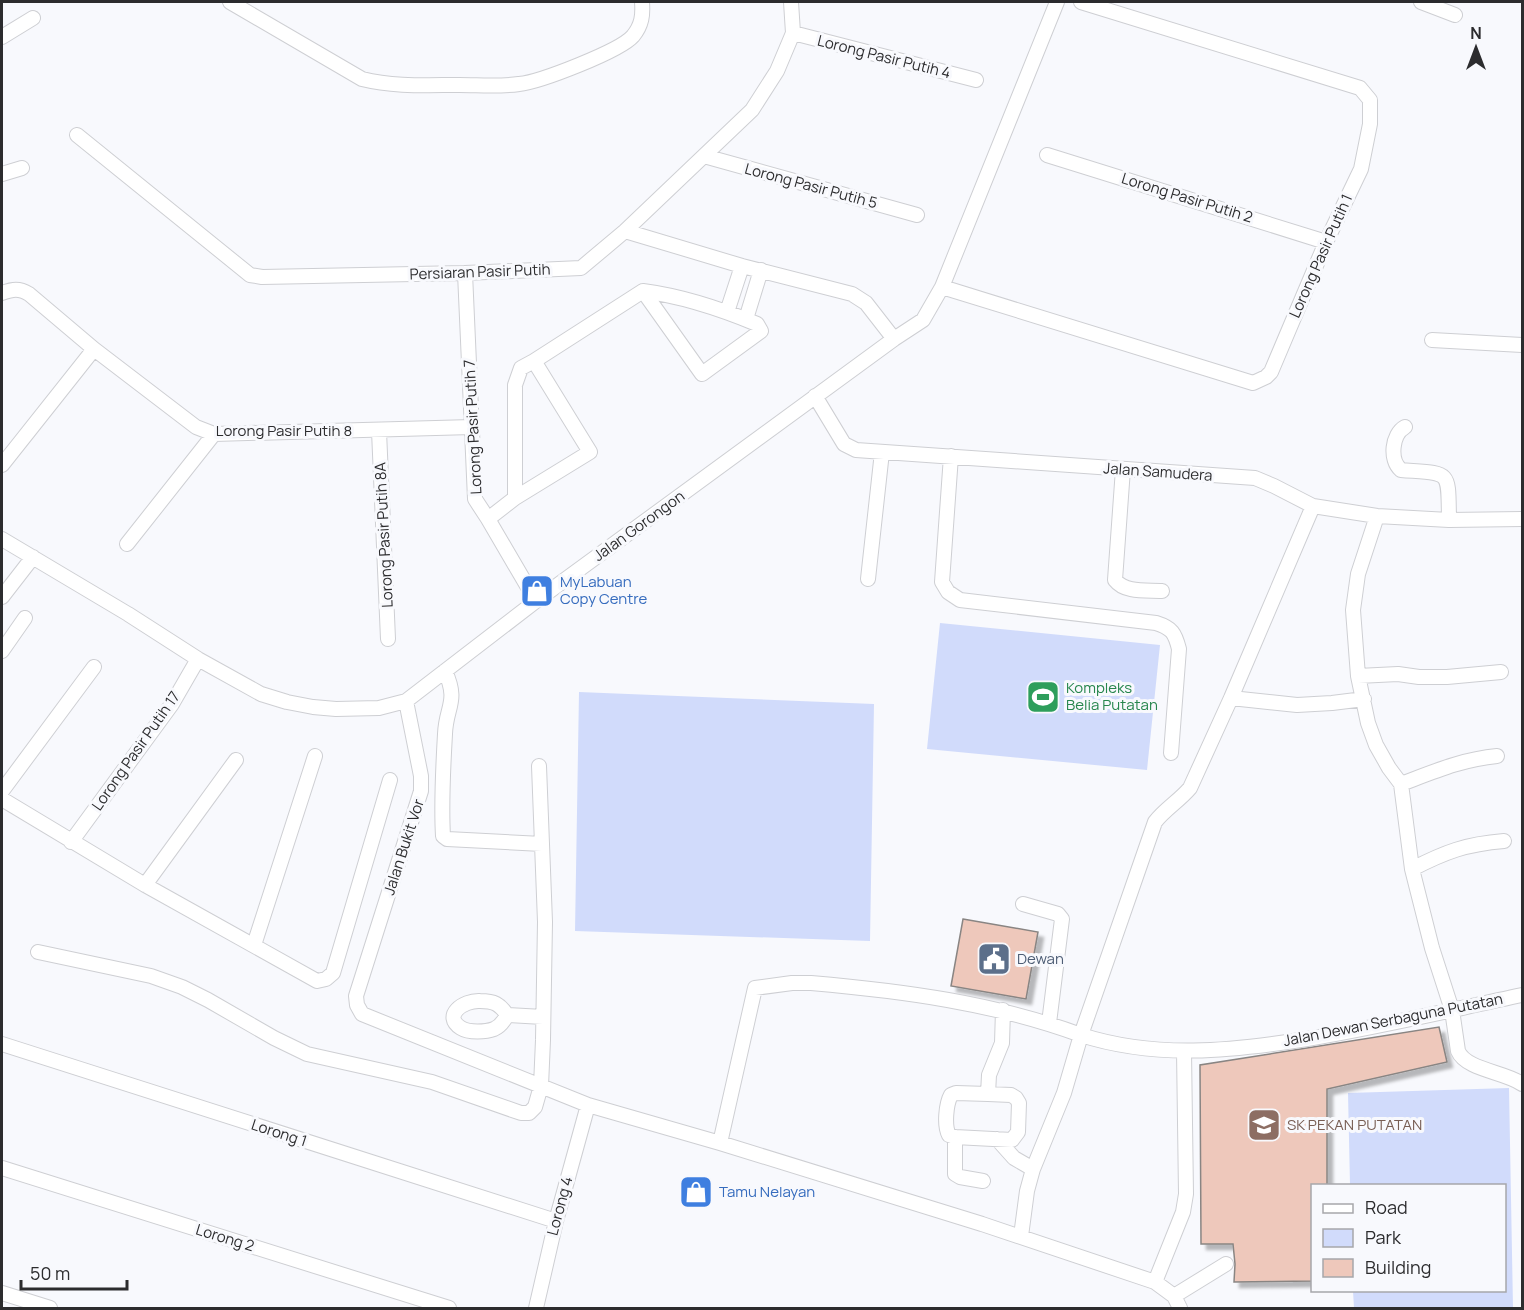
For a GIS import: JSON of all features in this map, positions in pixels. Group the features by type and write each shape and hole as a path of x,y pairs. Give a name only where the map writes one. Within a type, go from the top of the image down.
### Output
{"street":[{"path":"230,2 362,79 398,85 484,85 531,82 627,42 640,25 642,2"},
{"name":"Persiaran Pasir Putih","path":"77,135 250,275 262,277 465,273 581,268 625,231 752,110 777,71 793,33 791,2"},
{"name":"Jalan Gorongon","path":"405,701 815,396 923,320 942,287 1057,2"},
{"name":"Lorong Pasir Putih 1","path":"942,287 1253,383 1271,372 1326,242 1361,170 1370,124 1370,100 1360,88 1081,2"},
{"path":"1421,2 1455,15"},
{"path":"2,37 33,18"},
{"name":"Lorong Pasir Putih 4","path":"793,33 976,80"},
{"name":"Lorong Pasir Putih 2","path":"1047,155 1326,242"},
{"name":"Lorong Pasir Putih 5","path":"704,156 917,215"},
{"path":"2,174 22,168"},
{"path":"625,231 742,266 852,294 866,303 894,339"},
{"path":"727,312 742,266"},
{"path":"746,319 761,270"},
{"name":"Lorong Pasir Putih 7","path":"465,273 475,499 536,602"},
{"name":"Lorong Pasir Putih 8","path":"2,293 14,289 29,294 94,349 196,428 214,434 472,428"},
{"path":"515,498 515,385 521,368 643,291 661,293 727,312 757,324 761,331 702,374 643,291"},
{"path":"1432,340 1522,345"},
{"path":"2,465 94,349"},
{"path":"488,519 515,498 590,452 534,361"},
{"name":"Jalan Samudera","path":"815,396 844,444 856,450 1255,478 1313,506 1377,516 1449,520 1522,519"},
{"path":"1405,427 1398,430 1395,437 1397,466 1401,470 1438,473 1444,476 1448,483 1449,520"},
{"name":"Lorong Pasir Putih 8A","path":"379,431 388,639"},
{"path":"127,544 214,434"},
{"path":"868,579 882,452"},
{"path":"951,456 942,582 948,592 960,600 1156,623 1170,627 1176,637 1179,650 1171,753"},
{"path":"1123,469 1115,580 1120,586 1130,589 1162,591"},
{"path":"1021,1236 1027,1191 1033,1170 1064,1093 1081,1035 1155,822 1190,788 1313,506"},
{"path":"1377,516 1358,574 1353,610 1354,648 1368,723 1376,746 1401,784 1412,869 1432,948 1452,1010 1458,1052 1461,1058 1468,1062 1515,1079 1522,1084"},
{"path":"2,539 261,694 287,702 336,709 379,708 405,701"},
{"path":"2,597 33,557"},
{"path":"2,651 25,618"},
{"name":"Lorong Pasir Putih 17","path":"71,842 171,704 198,658"},
{"path":"2,791 94,668"},
{"path":"445,671 452,691 452,701 445,730 443,836 447,839 542,844"},
{"path":"1358,676 1398,674 1447,677 1501,672"},
{"path":"1231,698 1297,705 1364,699"},
{"name":"Jalan Bukit Vor","path":"405,701 422,776 422,791 356,996 357,1005 362,1014 588,1105 720,1143 1021,1236 1155,1282 1177,1302"},
{"path":"254,945 315,756"},
{"path":"1401,784 1473,758 1497,756"},
{"path":"145,885 236,760"},
{"path":"38,952 151,976 190,991 307,1054 432,1082 521,1113 529,1113 535,1107 541,1086 543,1017 545,922 539,766"},
{"path":"2,799 145,885 317,981 327,979 333,973 390,780"},
{"path":"1412,869 1455,848 1504,840"},
{"path":"1023,904 1058,914 1062,919 1049,1023"},
{"name":"Jalan Dewan Serbaguna Putatan","path":"720,1143 755,988 792,983 827,984 961,1001 1049,1023 1110,1044 1184,1052 1248,1048 1362,1030 1522,995"},
{"path":"988,1094 989,1075 1002,1043 1003,1010"},
{"path":"507,1015 543,1017"},
{"name":"Lorong 1","path":"2,1044 556,1221"},
{"path":"1155,1282 1183,1212 1186,1194 1184,1052"},
{"path":"956,1093 988,1094 1011,1095 1016,1098 1019,1103 1016,1136 1012,1140 949,1135 947,1131 948,1100 951,1095 956,1093"},
{"name":"Lorong 4","path":"536,1308 556,1221 588,1105"},
{"path":"955,1137 955,1174 983,1181"},
{"path":"997,1139 1014,1158 1033,1170"},
{"name":"Lorong 2","path":"2,1168 449,1308"},
{"path":"1177,1302 1226,1264"},
{"path":"2,1293 50,1308"}],"green space":[{"name":"Kompleks Belia Putatan","path":"940,623 1160,645 1147,770 927,749"},
{"path":"579,692 874,704 870,941 575,931"},
{"path":"1509,1088 1513,1308 1354,1308 1353,1292 1506,1292 1506,1184 1350,1184 1348,1093"}],"building":[{"name":"Dewan","path":"963,919 1038,932 1026,999 951,986"},
{"name":"SK PEKAN PUTATAN","path":"1439,1027 1447,1062 1327,1089 1327,1184 1311,1184 1311,1281 1234,1282 1233,1244 1201,1244 1200,1065"}],"place":[{"name":"MyLabuan Copy Centre","path":"537,591"},
{"name":"Kompleks Belia Putatan","path":"1043,697"},
{"name":"Dewan","path":"994,959"},
{"name":"SK PEKAN PUTATAN","path":"1264,1125"},
{"name":"Tamu Nelayan","path":"696,1192"}]}
